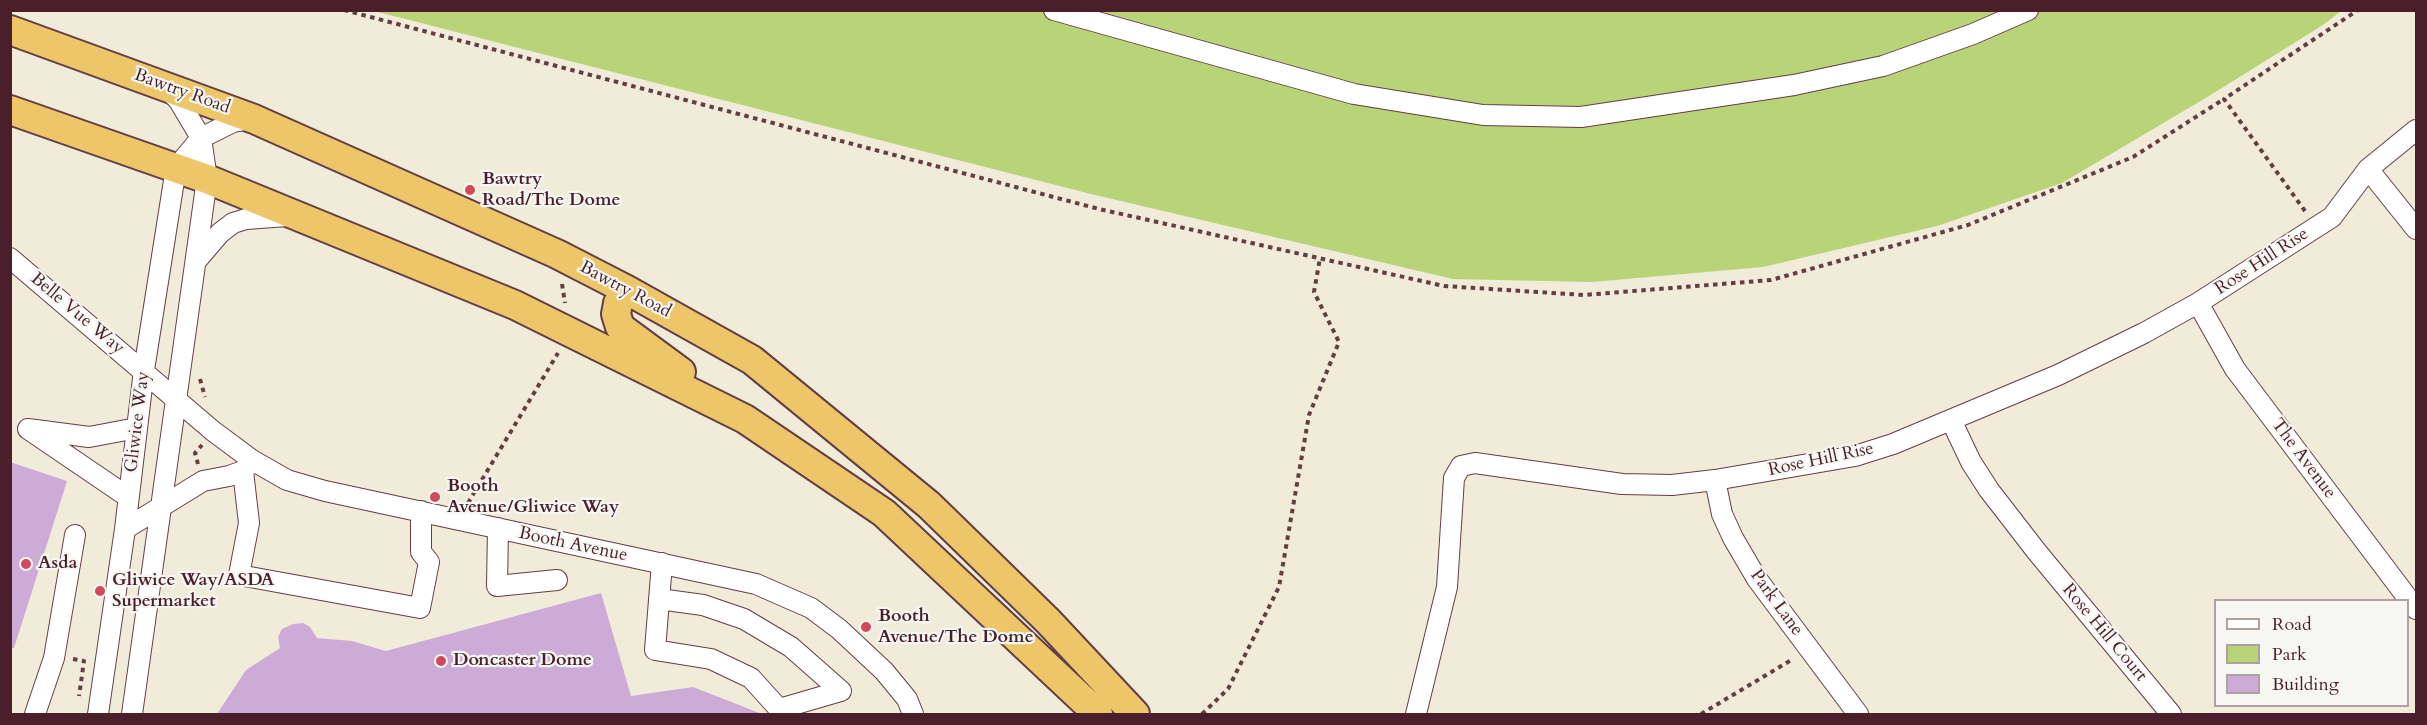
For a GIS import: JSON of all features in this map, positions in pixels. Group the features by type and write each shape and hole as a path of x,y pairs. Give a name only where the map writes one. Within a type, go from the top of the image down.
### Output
{"highway":[{"name":"Bawtry Road","path":"10,30 254,119 557,254 627,290 752,360 929,505 1048,621 1135,714"},
{"path":"10,110 207,179 515,304 745,419"},
{"path":"627,290 618,303 616,314 620,327 745,419 884,513 1098,714"}],"street":[{"path":"1054,10 1354,94 1483,115 1581,117 1794,85 1883,66 1973,34 2028,10"},
{"name":"Gliwice Way","path":"132,714 207,179 201,138 179,101 163,84"},
{"path":"176,168 201,138 232,122 254,119"},
{"name":"Rose Hill Rise","path":"1416,714 1447,587 1454,478 1461,466 1475,463 1622,484 1672,485 1855,456 1893,444 2058,375 2144,333 2198,303 2332,217 2368,169 2416,130"},
{"name":"Gliwice Way","path":"98,714 125,529 144,370 176,168"},
{"path":"2368,169 2416,230"},
{"path":"195,262 219,233 233,223 246,219 299,216"},
{"name":"Belle Vue Way","path":"10,258 144,370 175,400"},
{"name":"The Avenue","path":"2198,303 2235,369 2408,599"},
{"name":"Booth Avenue","path":"175,400 213,431 248,465 287,480 325,491 756,584 811,608 839,629 884,671 906,699 912,713"},
{"name":"Rose Hill Court","path":"1951,420 1971,462 1989,490 2037,552 2171,714"},
{"path":"129,497 28,429 89,437 137,428"},
{"path":"125,529 202,481 229,476 248,465 249,523 239,574 420,608 429,562 421,552 421,511"},
{"name":"Park Lane","path":"1714,480 1722,514 1757,579 1858,714"},
{"path":"498,528 496,586 557,580"},
{"path":"35,714 54,658 75,536"},
{"path":"660,599 703,605 744,619 791,647 841,692 779,709 751,678 711,659 655,650 662,563"}],"path":[{"path":"344,10 1099,209 1444,286 1584,295 1771,280 1968,225 2133,157 2358,10"},
{"path":"2224,99 2316,227"},
{"path":"459,520 569,331 557,254"},
{"path":"1202,714 1228,689 1279,587 1309,415 1339,342 1314,292 1320,258"},
{"path":"197,370 204,396 208,401"},
{"path":"202,481 195,453 213,431"},
{"path":"1701,714 1809,649"},
{"path":"54,658 84,661 78,704"}],"green space":[{"path":"374,11 2341,11 2323,25 2209,96 2062,183 1937,226 1763,267 1592,282 1453,279 1091,194"}],"building":[{"name":"Asda","path":"10,462 67,481 14,648 10,648"},
{"name":"Doncaster Dome","path":"601,593 631,696 693,687 762,714 217,714 246,670 280,648 278,637 282,629 293,624 303,623 310,627 317,638 352,641 386,651"}],"place":[{"name":"Bawtry Road/The Dome","path":"470,190"},
{"name":"Booth Avenue/Gliwice Way","path":"435,497"},
{"name":"Asda","path":"26,564"},
{"name":"Gliwice Way/ASDA Supermarket","path":"100,591"},
{"name":"Booth Avenue/The Dome","path":"866,627"},
{"name":"Doncaster Dome","path":"441,661"}]}
